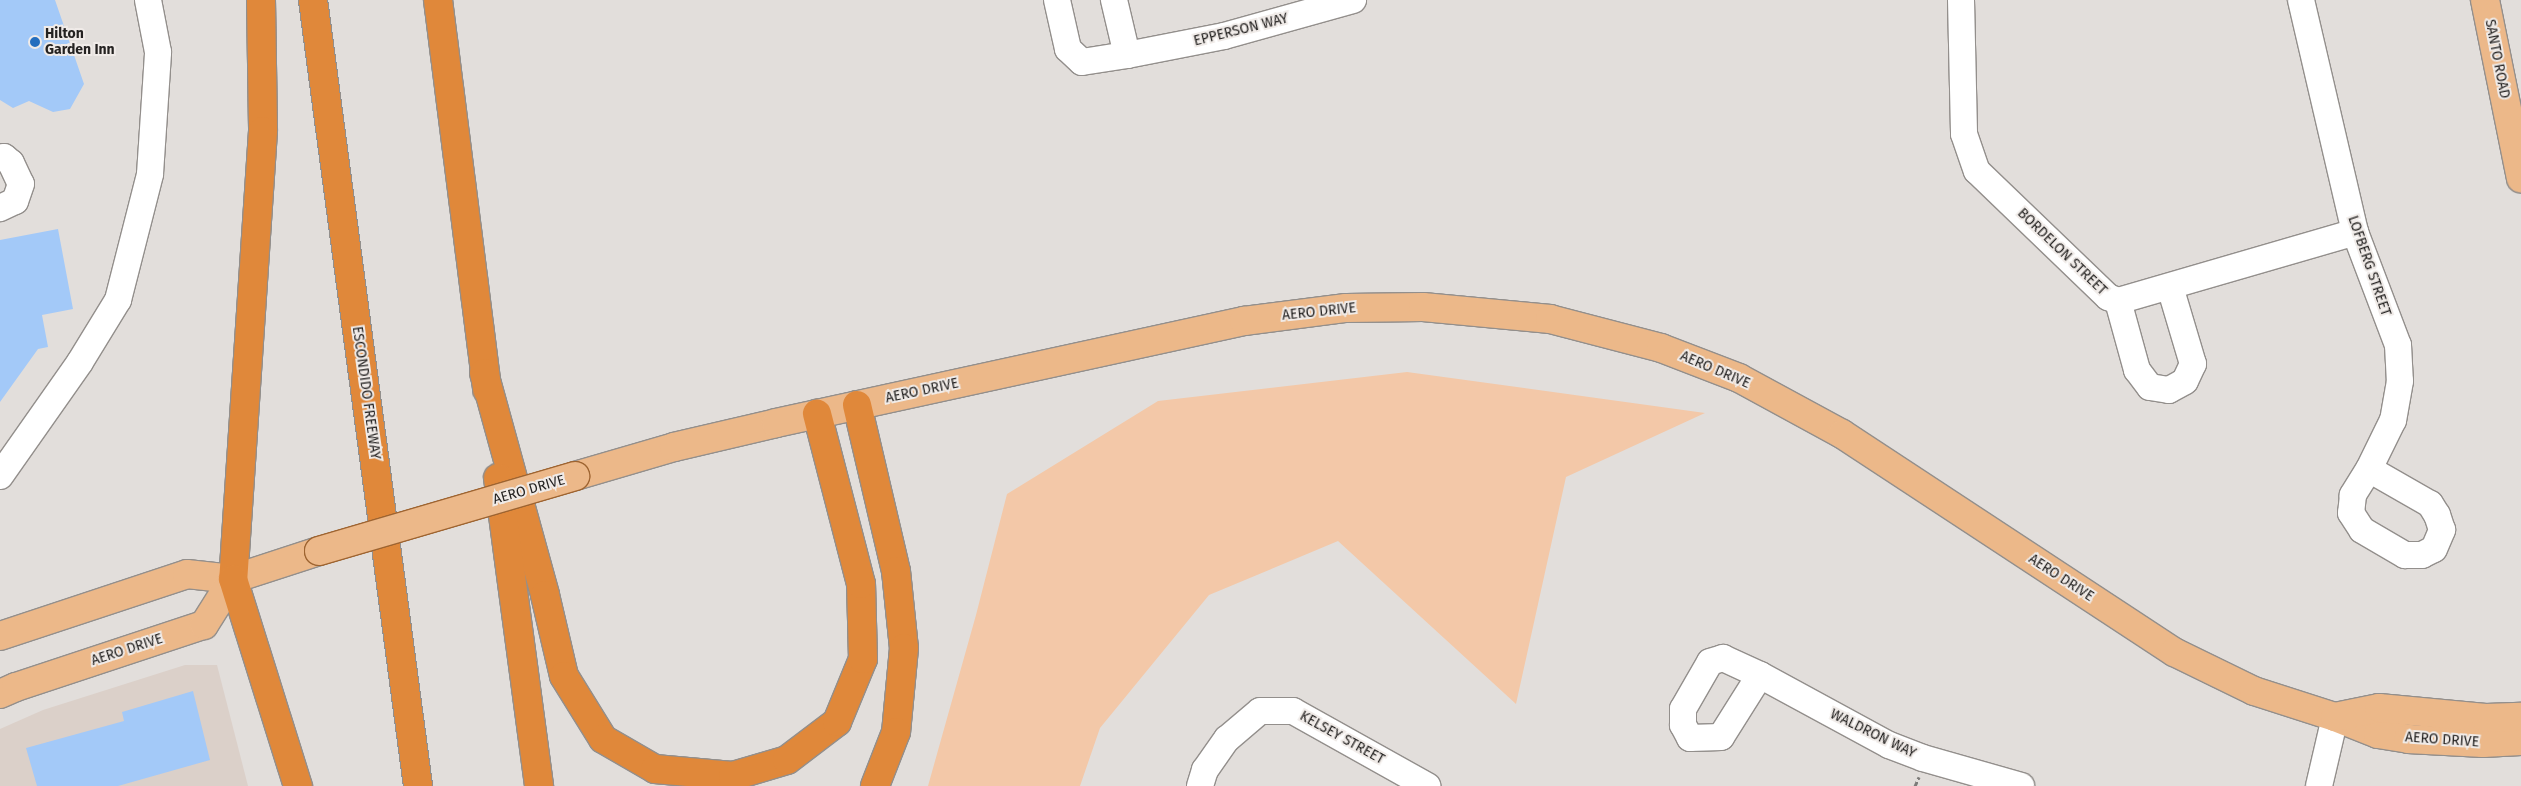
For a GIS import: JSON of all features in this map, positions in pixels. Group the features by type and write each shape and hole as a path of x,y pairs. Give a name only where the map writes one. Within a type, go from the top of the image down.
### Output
{"highway":[{"path":"261,0 263,131 233,579 298,786"},
{"name":"ESCONDIDO FREEWAY","path":"313,0 418,786"},
{"path":"438,0 484,373 539,786"},
{"path":"484,373 545,595 564,676 603,739 655,769 733,776 787,760 837,722 863,659 861,584 817,414"},
{"path":"857,405 896,571 904,648 896,732 875,786"}],"main road":[{"name":"SANTO ROAD","path":"2486,0 2521,178"},
{"name":"AERO DRIVE","path":"0,636 187,574 233,579 319,551 674,447 857,405 1262,318 1346,308 1423,307 1550,319 1661,348 1739,378 1842,434 2174,652 2254,691 2336,717 2378,734 2408,739 2483,743 2521,741"},
{"name":"AERO DRIVE","path":"0,694 16,687 204,625 233,579"},
{"name":"AERO DRIVE","path":"2336,717 2379,708 2486,718 2521,716"}],"street":[{"path":"0,476 80,362 118,300 150,174 158,52 148,0"},
{"name":"EPPERSON WAY","path":"1057,0 1068,49 1082,62 1224,36 1353,0"},
{"path":"1114,0 1128,55"},
{"name":"BORDELON STREET","path":"1961,0 1964,134 1977,171 2108,297 2118,301 2355,232"},
{"name":"LOFBERG STREET","path":"2301,0 2355,232 2398,345 2400,381 2393,420 2369,469"},
{"path":"0,158 4,157 11,163 21,184 15,201 0,208"},
{"path":"2118,301 2137,370 2150,387 2169,390 2185,381 2193,364 2170,287"},
{"name":"WALDRON WAY","path":"1760,675 1889,745 1923,758 2021,786"},
{"name":"KELSEY STREET","path":"1200,786 1205,770 1227,739 1260,711 1294,712 1427,786"},
{"path":"2319,786 2336,717"}],"shaded area":[{"path":"1407,372 1705,413 1566,477 1516,704 1338,541 1209,595 1100,728 1080,786 928,786 976,615 1007,494 1158,401"},
{"path":"185,665 217,665 248,786 0,786 0,729 43,710"}],"building":[{"name":"Hilton Garden Inn","path":"0,0 55,0 84,84 70,109 53,112 29,101 13,108 0,100"},
{"path":"58,229 73,309 42,315 48,347 38,349 0,402 0,240"},
{"path":"193,691 210,760 118,786 37,786 26,748 124,721 122,712"}],"place":[{"name":"Hilton Garden Inn","path":"35,42"}]}
